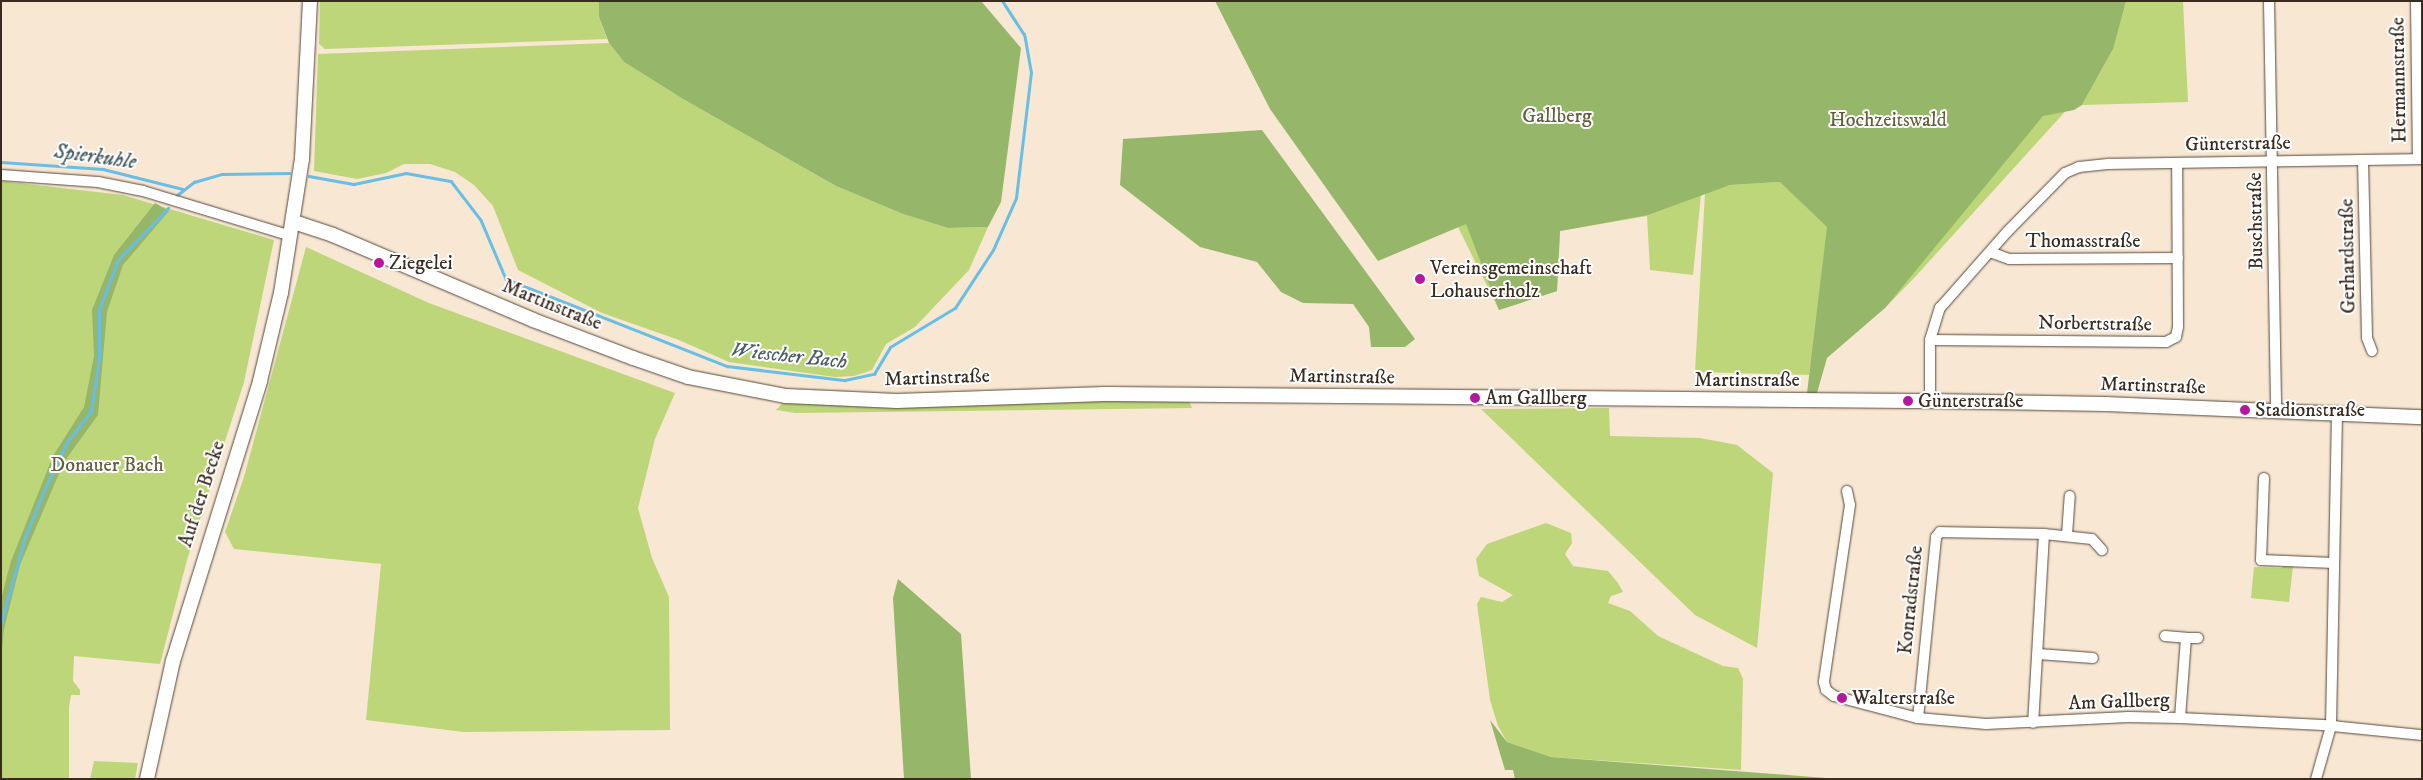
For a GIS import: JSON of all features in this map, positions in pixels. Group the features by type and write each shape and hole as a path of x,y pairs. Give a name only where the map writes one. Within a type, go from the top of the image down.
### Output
{"street":[{"name":"Auf der Becke","path":"147,779 185,617 262,372 294,222 306,108 310,1"},
{"name":"Buschstraße","path":"2269,1 2276,411"},
{"name":"Hermannstraße","path":"2416,1 2420,159"},
{"name":"Günterstraße","path":"1930,401 1930,340 1940,308 2065,173 2094,165 2420,159"},
{"name":"Gerhardstraße","path":"2363,160 2367,338 2372,351"},
{"name":"Norbertstraße","path":"1930,340 2166,342 2176,337 2178,327 2177,163"},
{"path":"1,175 98,182 170,200 180,205 291,236"},
{"name":"Martinstraße","path":"294,222 334,235 533,320 633,358 688,377 786,396 897,401 1106,394 1930,401 2422,417"},
{"name":"Thomasstraße","path":"1990,252 2009,260 2178,258"},
{"path":"2316,779 2331,726 2338,414"},
{"path":"2264,478 2260,560 2334,563"},
{"name":"Am Gallberg","path":"1846,491 1850,505 1824,687 1842,698 1918,718 1986,724 2033,724 2128,717 2180,718 2331,726 2422,735"},
{"path":"2067,535 2070,496"},
{"name":"Konradstraße","path":"1918,718 1936,537 1940,532 2067,535 2092,539 2102,550"},
{"path":"2033,724 2044,534"},
{"path":"2165,636 2198,638"},
{"path":"2180,718 2186,638"},
{"path":"2038,654 2093,658"}],"green space":[{"path":"320,1 599,1 599,17 607,39 325,49 319,44"},
{"path":"599,1 981,1 1021,48 1001,202 988,227 948,228 903,214 836,186 683,99 624,62 609,43 599,17"},
{"name":"Hochzeitswald","path":"1215,1 2126,1 2113,49 2082,105 2074,110 2043,116 1885,308 1827,358 1817,393 1807,393 1827,227 1780,182 1730,185 1648,215 1560,231 1557,291 1499,310 1466,224 1378,261 1270,109"},
{"name":"Hochzeitswald","path":"1542,1 2183,1 2188,102 2082,105 2113,49 2072,104 1915,277 1885,308 1811,361 1809,375 1695,372 1705,193 1730,185 1780,182 1822,171 1702,185 1693,275 1650,270 1647,216 1560,231 1557,291 1499,310 1458,227 1387,57"},
{"path":"609,43 624,62 683,99 836,186 903,214 948,228 988,227 969,270 915,327 886,344 872,370 854,376 835,377 729,362 679,340 602,313 518,270 493,206 474,185 455,172 430,164 404,164 386,173 357,179 314,171 318,54"},
{"path":"1262,130 1415,339 1405,347 1371,347 1369,327 1353,304 1303,303 1281,292 1257,262 1200,247 1120,185 1123,139"},
{"name":"Donauer Bach","path":"1,181 123,195 274,240 244,382 187,560 160,664 74,656 73,681 80,690 80,695 71,695 69,707 69,779 1,779"},
{"path":"155,203 169,211 123,265 107,312 98,415 64,462 20,565 4,629 1,660 1,599 11,561 53,456 84,407 94,356 92,310 114,255"},
{"path":"306,247 429,303 675,393 655,439 638,508 652,558 669,597 670,730 464,732 366,720 381,564 234,549 225,532 244,477"},
{"path":"785,401 1189,401 1192,408 795,413 776,410"},
{"path":"1609,408 1610,436 1700,438 1737,445 1773,473 1757,648 1695,615 1481,409"},
{"path":"1546,523 1571,533 1572,543 1565,554 1573,566 1608,571 1618,583 1623,592 1611,596 1608,603 1630,611 1658,636 1723,666 1738,668 1743,679 1741,770 1551,757 1507,742 1498,726 1490,700 1477,604 1481,597 1502,602 1513,595 1479,576 1476,559 1487,544"},
{"path":"2284,565 2293,566 2289,602 2251,598 2254,567 2282,568"},
{"path":"898,579 961,634 971,779 904,779 893,598"},
{"path":"1490,720 1507,742 1551,757 1839,779 1515,779 1513,770 1505,770"},
{"path":"94,761 138,763 135,779 90,779"}],"waterway":[{"name":"Wiescher Bach","path":"309,176 354,184 406,173 451,181 481,220 506,279 727,366 845,380 874,374 890,347 955,308 993,250 1016,198 1031,73 1024,35 1002,1"},
{"name":"Spierkuhle","path":"1,162 103,169 183,189"},
{"name":"Wiescher Bach","path":"176,196 194,182 222,174 289,173"},
{"name":"Donauer Bach","path":"1,623 25,537 47,484 67,442 91,411 99,359 99,310 118,260 168,208"}],"place":[{"name":"Ziegelei","path":"379,263"},
{"name":"Vereinsgemeinschaft Lohauserholz","path":"1420,279"},
{"name":"Am Gallberg","path":"1475,398"},
{"name":"Günterstraße","path":"1908,401"},
{"name":"Stadionstraße","path":"2245,410"},
{"name":"Walterstraße","path":"1842,698"}],"park label":[{"name":"Gallberg","path":"1557,116"}]}
